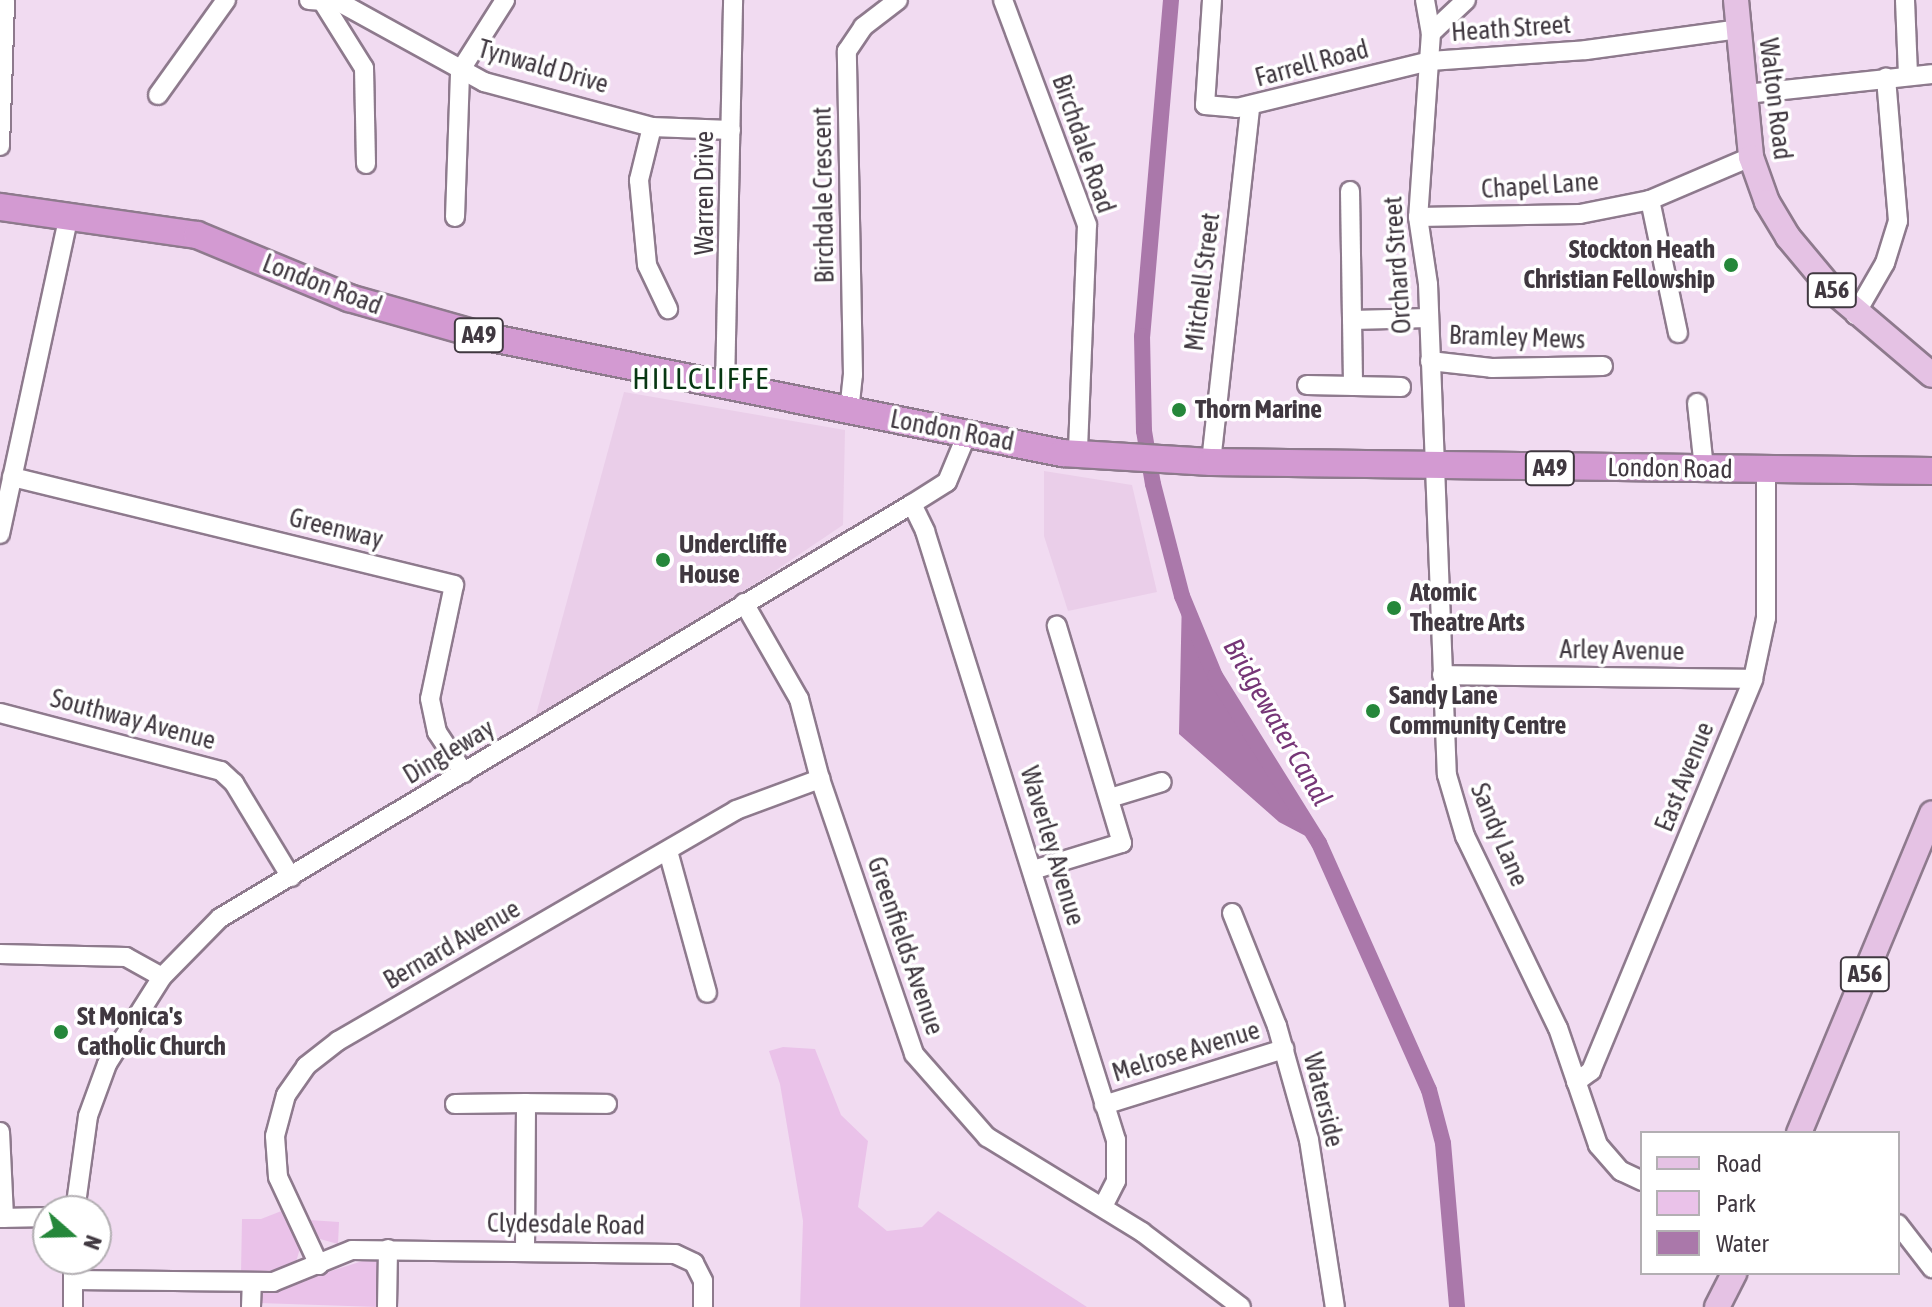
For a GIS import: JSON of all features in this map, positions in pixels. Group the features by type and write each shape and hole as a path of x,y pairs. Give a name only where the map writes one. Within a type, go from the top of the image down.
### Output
{"highway":[{"name":"London Road","path":"0,207 197,235 373,307 487,337 849,412 1078,454 1211,462 1435,467 1932,471"}],"main road":[{"name":"Walton Road","path":"1736,0 1751,157 1760,187 1788,237 1855,315 1932,375"},
{"name":"A56","path":"1800,1131 1932,814"},
{"path":"1717,1307 1733,1275"}],"street":[{"path":"0,146 4,0"},
{"path":"158,95 226,0"},
{"name":"Tynwald Drive","path":"309,0 339,2 484,82 652,127 731,130"},
{"path":"454,217 460,71 505,0"},
{"name":"Warren Drive","path":"725,387 733,0"},
{"name":"Birchdale Crescent","path":"849,412 853,375 847,51 863,27 898,0"},
{"name":"Birchdale Road","path":"1003,0 1087,225 1078,454"},
{"name":"Farrell Road","path":"1212,0 1205,105 1250,107 1430,61"},
{"name":"Orchard Street","path":"1425,0 1431,33 1418,217 1429,318 1435,467"},
{"path":"1431,33 1466,0"},
{"path":"1905,0 1908,75"},
{"path":"322,1 364,68 366,164"},
{"name":"Heath Street","path":"1430,61 1586,50 1739,29"},
{"path":"1746,94 1932,74"},
{"path":"1855,315 1885,263 1898,221 1886,78"},
{"name":"Mitchell Street","path":"1211,462 1250,107"},
{"path":"652,127 639,180 647,265 668,309"},
{"name":"Chapel Lane","path":"1418,217 1580,214 1650,200 1751,157"},
{"path":"1349,192 1353,386"},
{"path":"1650,200 1678,333"},
{"path":"0,534 69,215"},
{"path":"1352,320 1429,318"},
{"name":"Bramley Mews","path":"1430,361 1492,368 1603,366"},
{"path":"1307,385 1401,387"},
{"path":"1697,403 1704,469"},
{"name":"Dingleway","path":"78,1195 93,1103 132,1019 162,977 220,918 947,482 967,434"},
{"name":"Sandy Lane","path":"1435,467 1447,775 1457,817 1535,974 1598,1145 1621,1171 1640,1180"},
{"name":"East Avenue","path":"1576,1082 1591,1071 1753,679 1766,618 1766,470"},
{"name":"Greenway","path":"12,477 454,585 430,699 437,732 464,773"},
{"name":"Waverley Avenue","path":"912,504 1033,870 1104,1105 1119,1165 1103,1206"},
{"name":"Greenfields Avenue","path":"744,603 799,699 820,779 914,1054 987,1137 1103,1206 1241,1307"},
{"path":"1033,870 1122,843 1057,626"},
{"name":"Arley Avenue","path":"1442,675 1753,679"},
{"name":"Southway Avenue","path":"0,713 221,771 234,783 291,877"},
{"name":"Bernard Avenue","path":"319,1265 278,1177 275,1136 286,1095 306,1066 338,1041 736,810 820,779"},
{"path":"1110,798 1162,782"},
{"path":"668,851 707,993"},
{"name":"Waterside","path":"1232,913 1284,1049 1309,1140 1335,1307"},
{"path":"0,954 126,957 162,977"},
{"name":"Melrose Avenue","path":"1104,1105 1284,1049"},
{"path":"525,1250 526,1103"},
{"path":"455,1104 607,1104"},
{"path":"0,1132 2,1218 32,1217"},
{"path":"1900,1227 1932,1268"},
{"path":"387,1307 388,1249"},
{"name":"Clydesdale Road","path":"73,1280 252,1284 296,1276 352,1250 675,1254 694,1263 703,1281 703,1307"},
{"path":"73,1275 73,1307"},
{"path":"251,1307 252,1284"}],"shaded area":[{"path":"624,392 845,430 843,525 627,670 534,722"},
{"path":"1044,471 1132,485 1157,592 1068,611 1044,536"}],"green space":[{"path":"783,1047 815,1049 841,1115 868,1141 858,1207 887,1231 922,1227 938,1211 1087,1307 800,1307 803,1221 780,1084 769,1051"},
{"path":"284,1210 301,1245 296,1262 278,1270 241,1273 242,1219 261,1219"},
{"path":"309,1220 339,1222 338,1244 320,1239"},
{"path":"375,1257 381,1261 378,1307 259,1303 259,1294"}],"water":[{"path":"1182,596 1215,676 1319,843 1279,822 1179,734"}],"waterway":[{"name":"Bridgewater Canal","path":"1171,0 1142,336 1144,431 1153,484 1182,596 1215,676 1319,843 1429,1090 1443,1143 1457,1307"}],"place":[{"name":"Stockton Heath Christian Fellowship","path":"1731,265"},
{"name":"Thorn Marine","path":"1179,410"},
{"name":"Undercliffe House","path":"663,560"},
{"name":"Atomic Theatre Arts","path":"1394,608"},
{"name":"Sandy Lane Community Centre","path":"1373,711"},
{"name":"St Monica's Catholic Church","path":"61,1032"}],"district":[{"name":"HILLCLIFFE","path":"701,378"}]}
